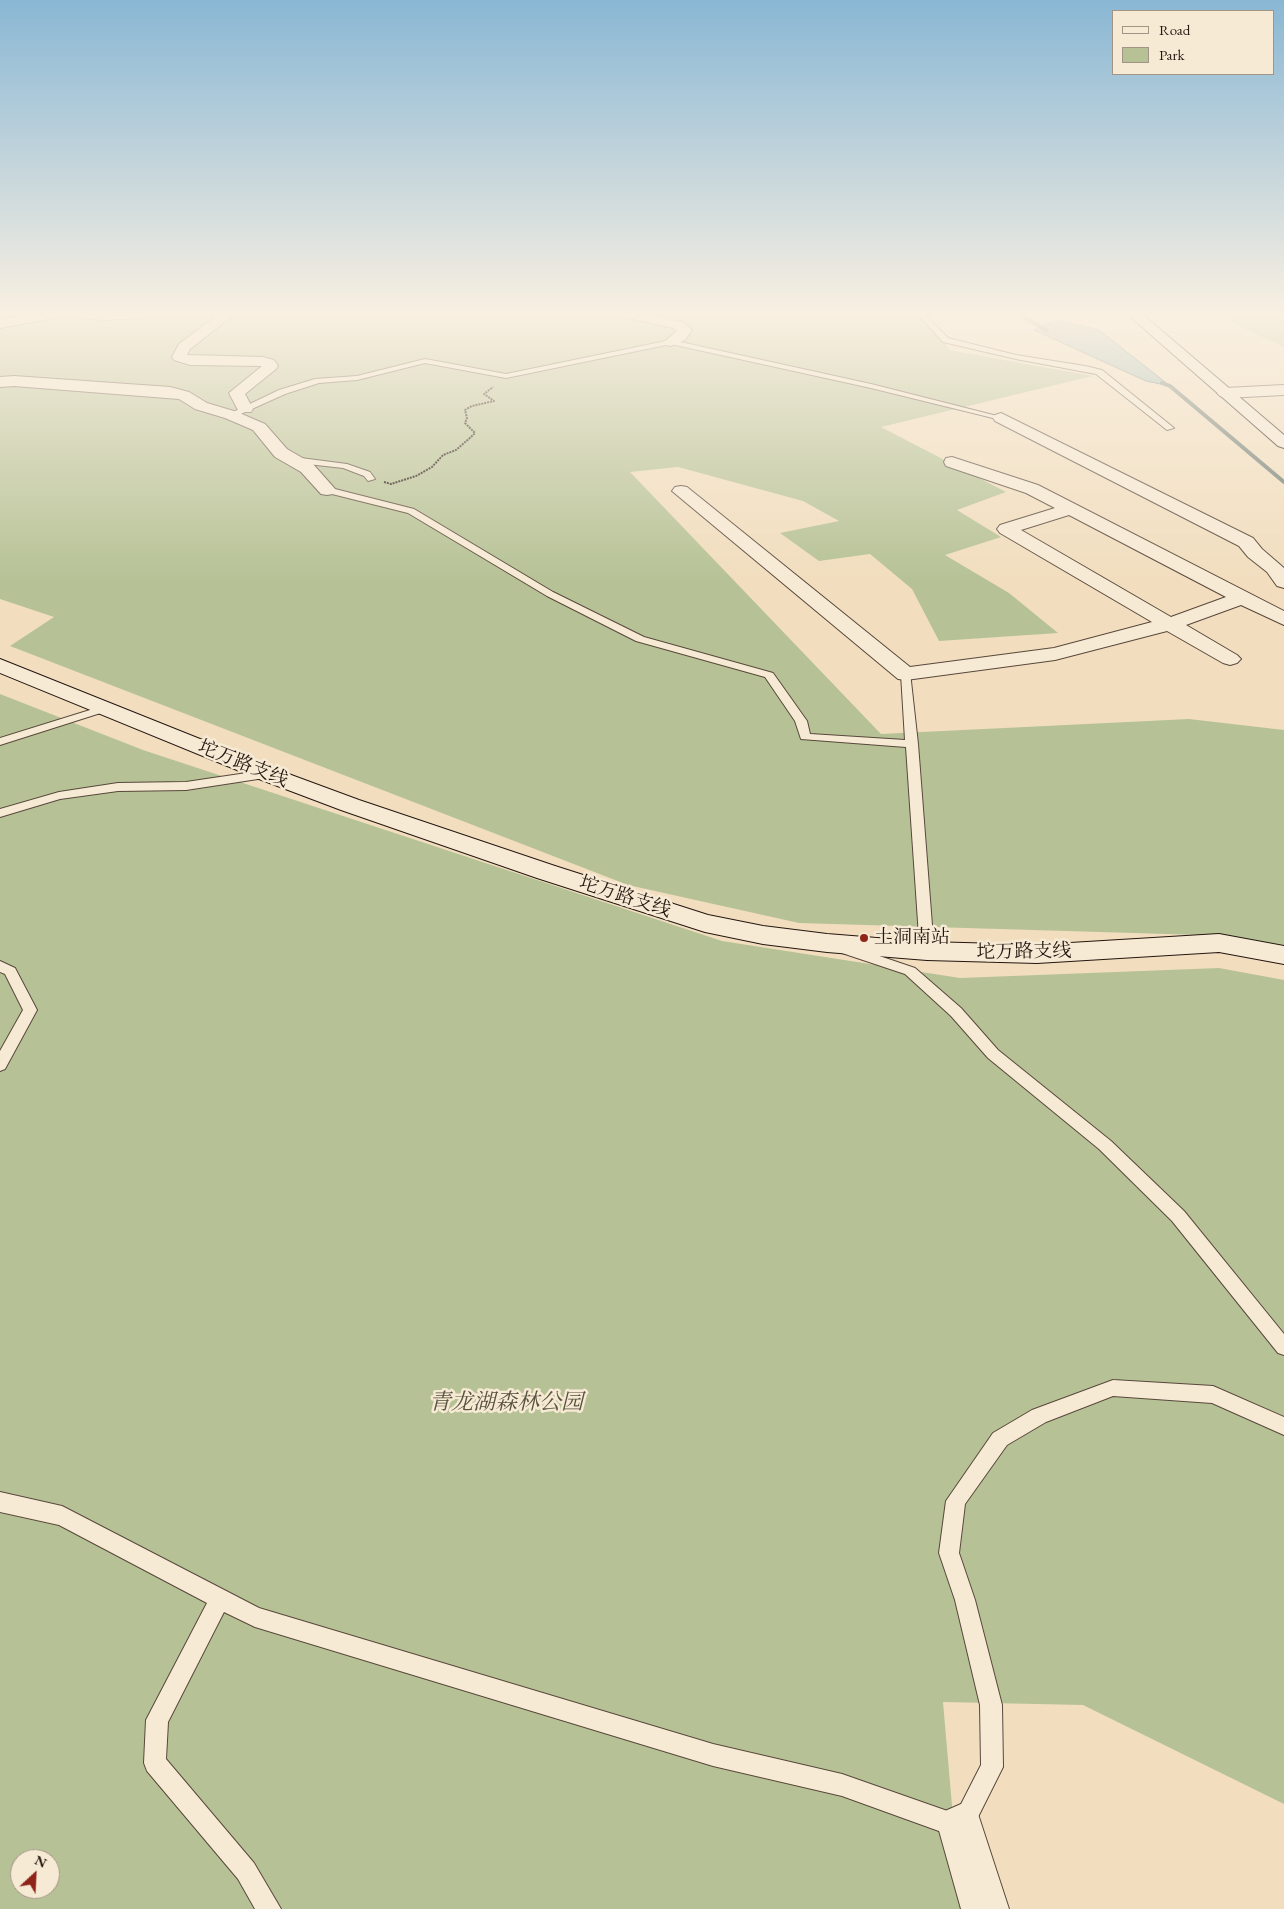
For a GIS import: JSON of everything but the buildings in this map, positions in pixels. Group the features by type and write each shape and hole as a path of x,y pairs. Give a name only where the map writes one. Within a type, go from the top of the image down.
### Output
{"street":[{"path":"195,402 201,406 238,412 258,427 281,453 307,468 327,490"},
{"path":"237,402 238,412"},
{"path":"1235,402 1284,443"},
{"path":"1001,418 1246,542 1255,553 1274,568 1284,582"},
{"path":"952,462 1032,489 1284,619"},
{"path":"681,491 906,674 1055,654 1170,624 1249,600 1280,593 1284,590"},
{"path":"1071,509 1006,529 1230,659"},
{"name":"坨万路支线","path":"0,665 267,774 443,838 705,922 763,935 827,943 927,951 1037,954 1218,942 1284,955"},
{"path":"961,1828 985,1909"}],"lane":[{"path":"238,412 260,402"},
{"path":"936,402 1001,418"},
{"path":"1137,402 1170,428"},
{"path":"292,460 344,466 367,474 371,480"},
{"path":"327,490 411,511 550,594 640,639 769,676 801,721 805,737 912,744"},
{"path":"906,674 927,951"},
{"path":"0,742 25,736 106,708"},
{"path":"0,813 59,796 118,787 186,786 267,774"},
{"path":"827,943 910,971 956,1012 993,1054 1105,1145 1178,1216 1284,1347"},
{"path":"0,966 10,972 30,1010 0,1065"},
{"path":"0,1502 62,1516 255,1617 713,1755 842,1785 961,1828 992,1767 991,1705 965,1600 949,1553 956,1501 1000,1439 1039,1416 1113,1388 1213,1395 1284,1426"},
{"path":"220,1599 157,1720 155,1763 246,1871 269,1909"}],"path":[{"path":"371,480 391,484 416,476 432,467 443,455 456,450 475,433 465,423 467,418 466,410 472,406 489,402"}],"green space":[{"path":"0,402 985,402 881,427 1006,492 957,510 1001,537 945,555 1009,593 1058,633 939,641 912,589 870,554 819,561 780,533 839,521 803,501 678,467 630,472 881,734 1189,719 1284,730 1284,947 1200,935 799,923 628,885 10,646 54,617 0,599"},
{"name":"青龙湖森林公园","path":"0,694 143,750 722,941 960,978 1219,968 1284,980 1284,1804 1083,1705 943,1702 961,1909 0,1909"}],"waterway":[{"path":"1189,402 1284,482"}],"place":[{"name":"土洞南站","path":"864,938"}]}
